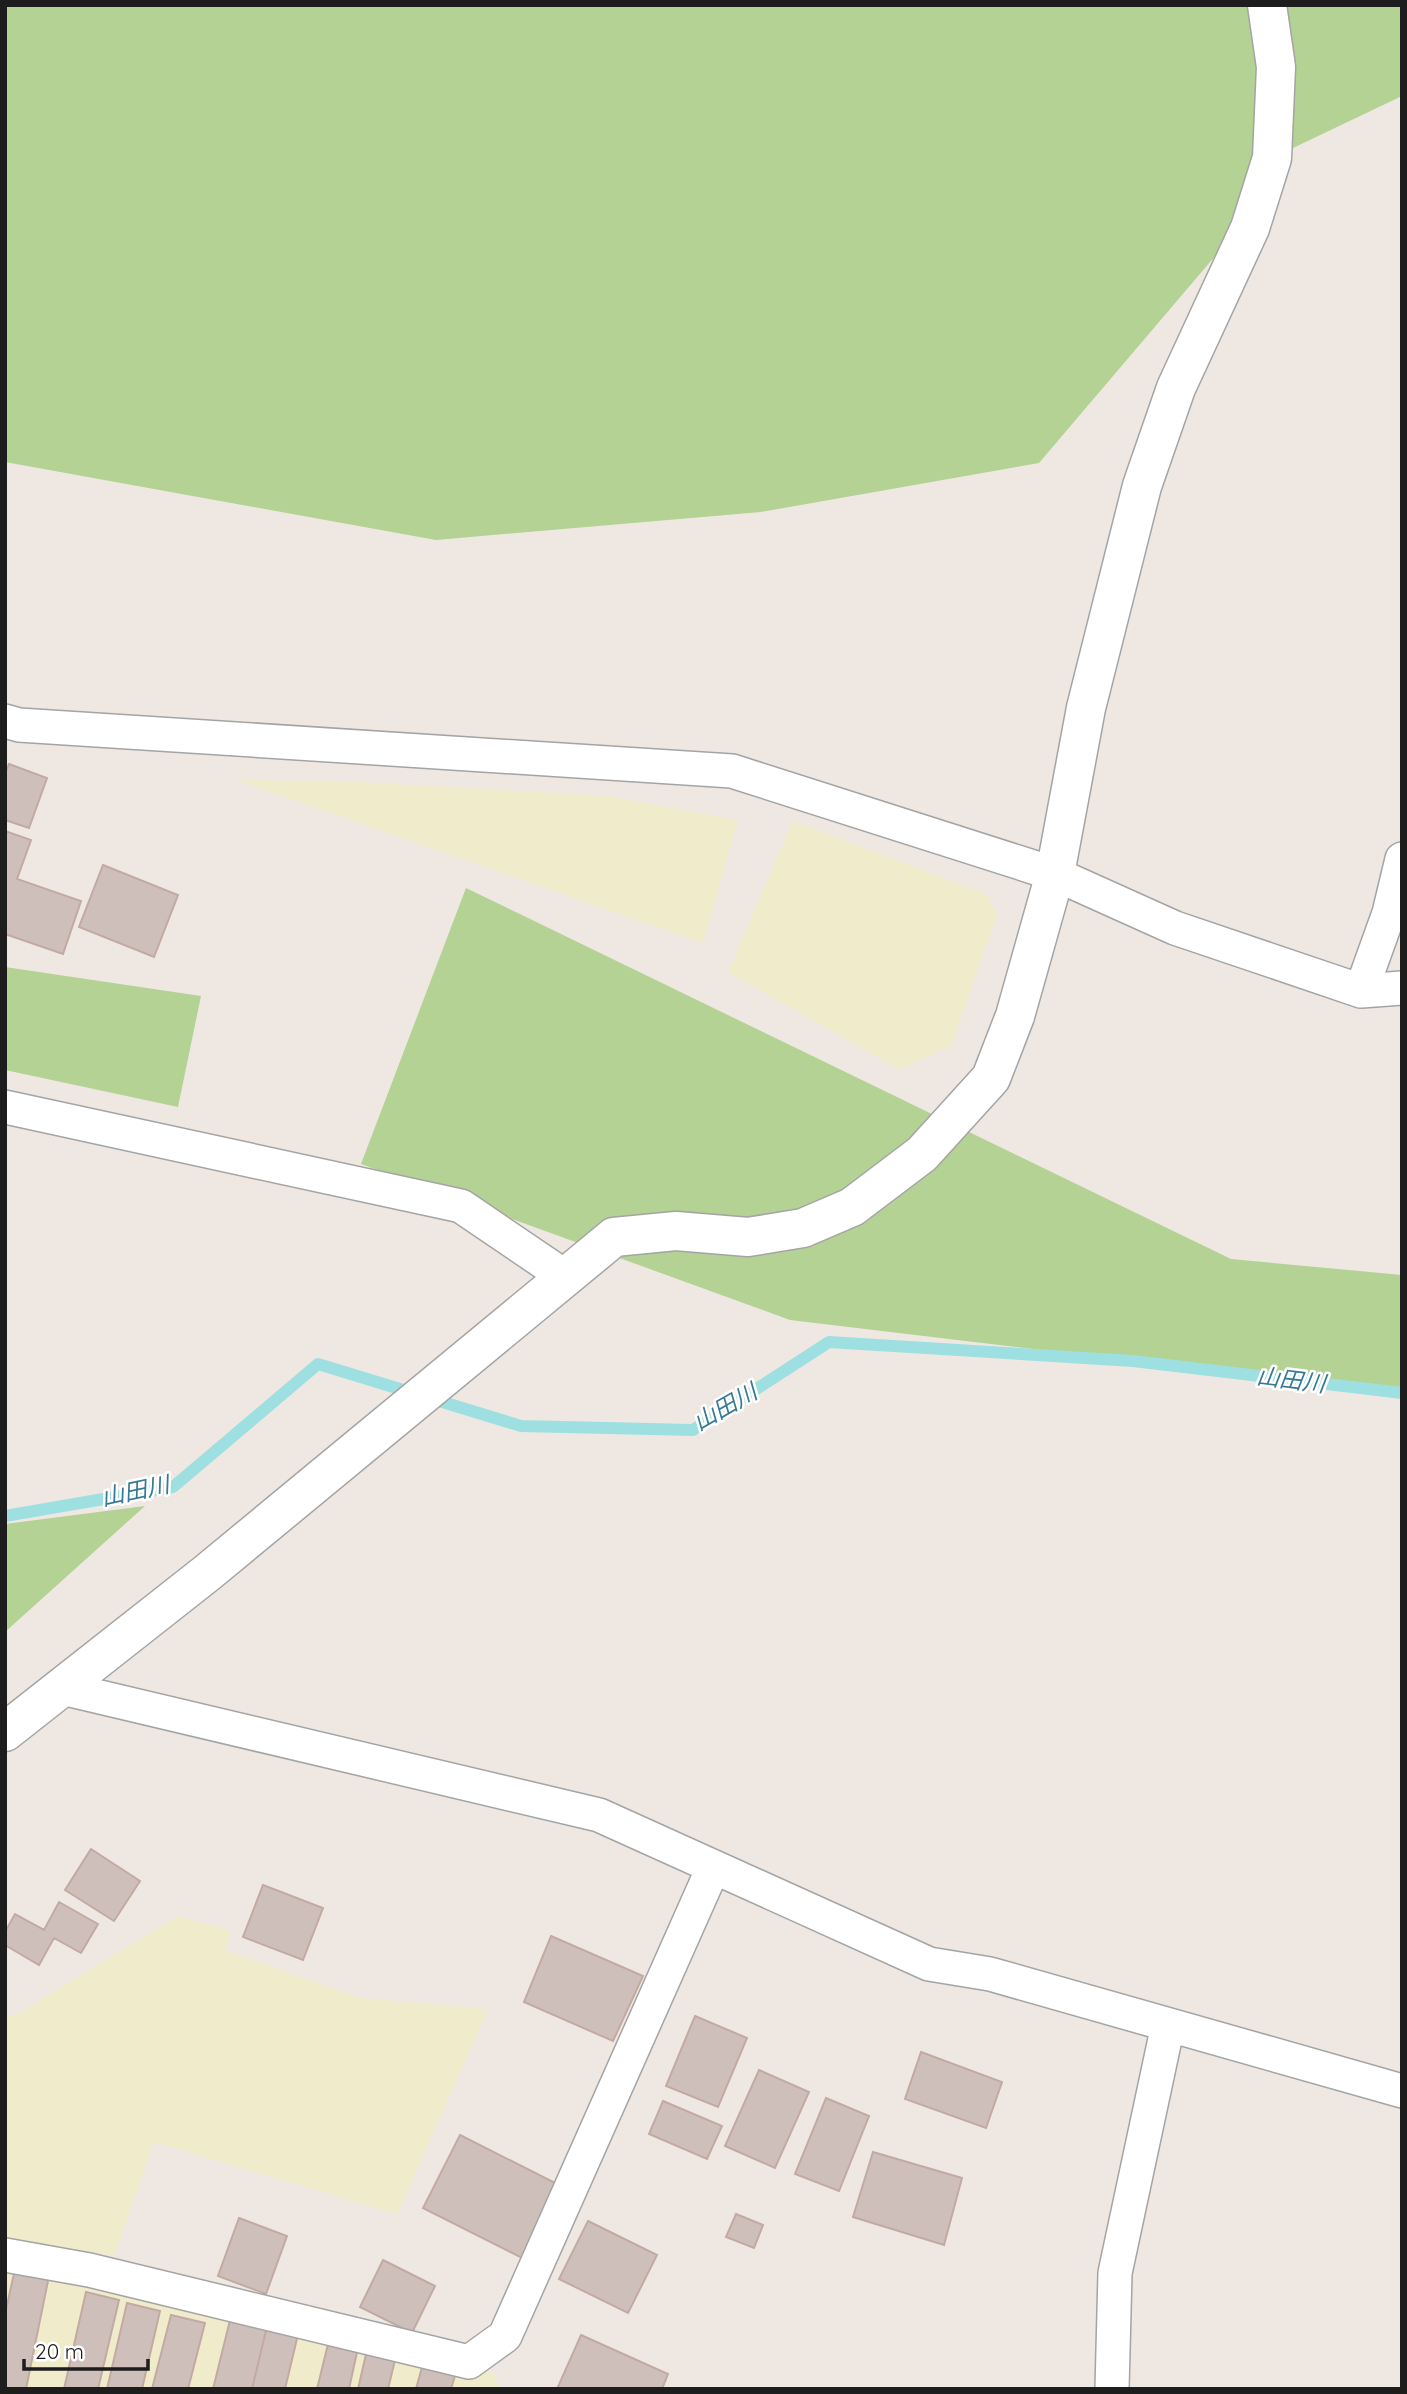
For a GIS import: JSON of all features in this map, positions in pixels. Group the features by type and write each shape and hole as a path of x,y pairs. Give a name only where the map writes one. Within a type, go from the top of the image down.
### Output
{"street":[{"path":"5,1732 207,1573 614,1237 676,1231 748,1237 803,1228 852,1208 922,1154 991,1078 1016,1016 1055,874 1086,708 1142,486 1177,388 1250,228 1272,158 1276,67 1267,5"},
{"path":"5,721 19,725 162,737 732,771 1055,874 1175,928 1361,991 1402,988"},
{"path":"1361,991 1389,913 1402,859"},
{"path":"5,1107 461,1206 564,1276"},
{"path":"62,1688 599,1815 929,1964 990,1974 1402,2091"},
{"path":"5,2255 89,2270 469,2362 505,2336 713,1868"},
{"path":"1112,2389 1115,2273 1168,2025"}],"shaded area":[{"path":"237,780 340,781 608,796 738,820 703,943"},
{"path":"793,821 986,894 997,914 951,1046 899,1069 728,972"},
{"path":"178,1916 231,1931 225,1950 360,1998 488,2009 397,2214 154,2142 114,2256 5,2238 5,2014 16,2015"},
{"path":"5,2268 228,2297 490,2369 501,2388 5,2389"}],"green space":[{"path":"5,5 1402,5 1402,96 1272,158 1256,208 1039,463 761,512 436,540 5,462"},
{"path":"466,888 1231,1259 1402,1275 1402,1393 790,1320 361,1164"},
{"path":"5,967 201,996 178,1107 5,1070"},
{"path":"145,1506 5,1632 5,1524"}],"building":[{"path":"9,764 47,778 29,828 5,820 5,773"},
{"path":"5,831 31,840 17,879 81,901 63,954 5,934"},
{"path":"103,865 178,895 154,957 79,927"},
{"path":"91,1849 140,1881 114,1921 65,1890"},
{"path":"263,1885 323,1908 303,1960 243,1937"},
{"path":"59,1902 98,1924 81,1953 54,1938 39,1965 5,1945 5,1932 15,1914 44,1930"},
{"path":"551,1936 643,1976 613,2041 524,2002"},
{"path":"695,2016 747,2038 718,2107 666,2086"},
{"path":"921,2052 1002,2082 986,2128 905,2099"},
{"path":"759,2070 809,2092 775,2168 725,2146"},
{"path":"826,2098 869,2116 839,2191 795,2174"},
{"path":"663,2101 722,2126 707,2159 649,2134"},
{"path":"460,2135 561,2186 524,2259 423,2208"},
{"path":"873,2152 962,2178 944,2245 853,2217"},
{"path":"736,2214 763,2225 754,2248 726,2237"},
{"path":"239,2218 287,2236 266,2294 218,2276"},
{"path":"588,2221 657,2255 628,2313 559,2279"},
{"path":"383,2260 435,2286 412,2333 360,2307"},
{"path":"15,2269 49,2276 26,2389 5,2389 5,2314"},
{"path":"86,2292 119,2300 98,2389 64,2389"},
{"path":"127,2303 160,2311 142,2389 107,2389"},
{"path":"233,2308 269,2318 252,2389 213,2389"},
{"path":"171,2315 205,2323 188,2389 152,2389"},
{"path":"269,2318 300,2326 285,2389 252,2389"},
{"path":"581,2335 668,2374 662,2389 557,2389"},
{"path":"330,2336 359,2343 349,2389 317,2389"},
{"path":"367,2350 396,2356 388,2389 358,2389"},
{"path":"424,2360 457,2369 451,2389 416,2389"}],"waterway":[{"name":"山田川","path":"5,1516 173,1487 318,1364 521,1426 693,1430 829,1342 1133,1361 1402,1393"}]}
